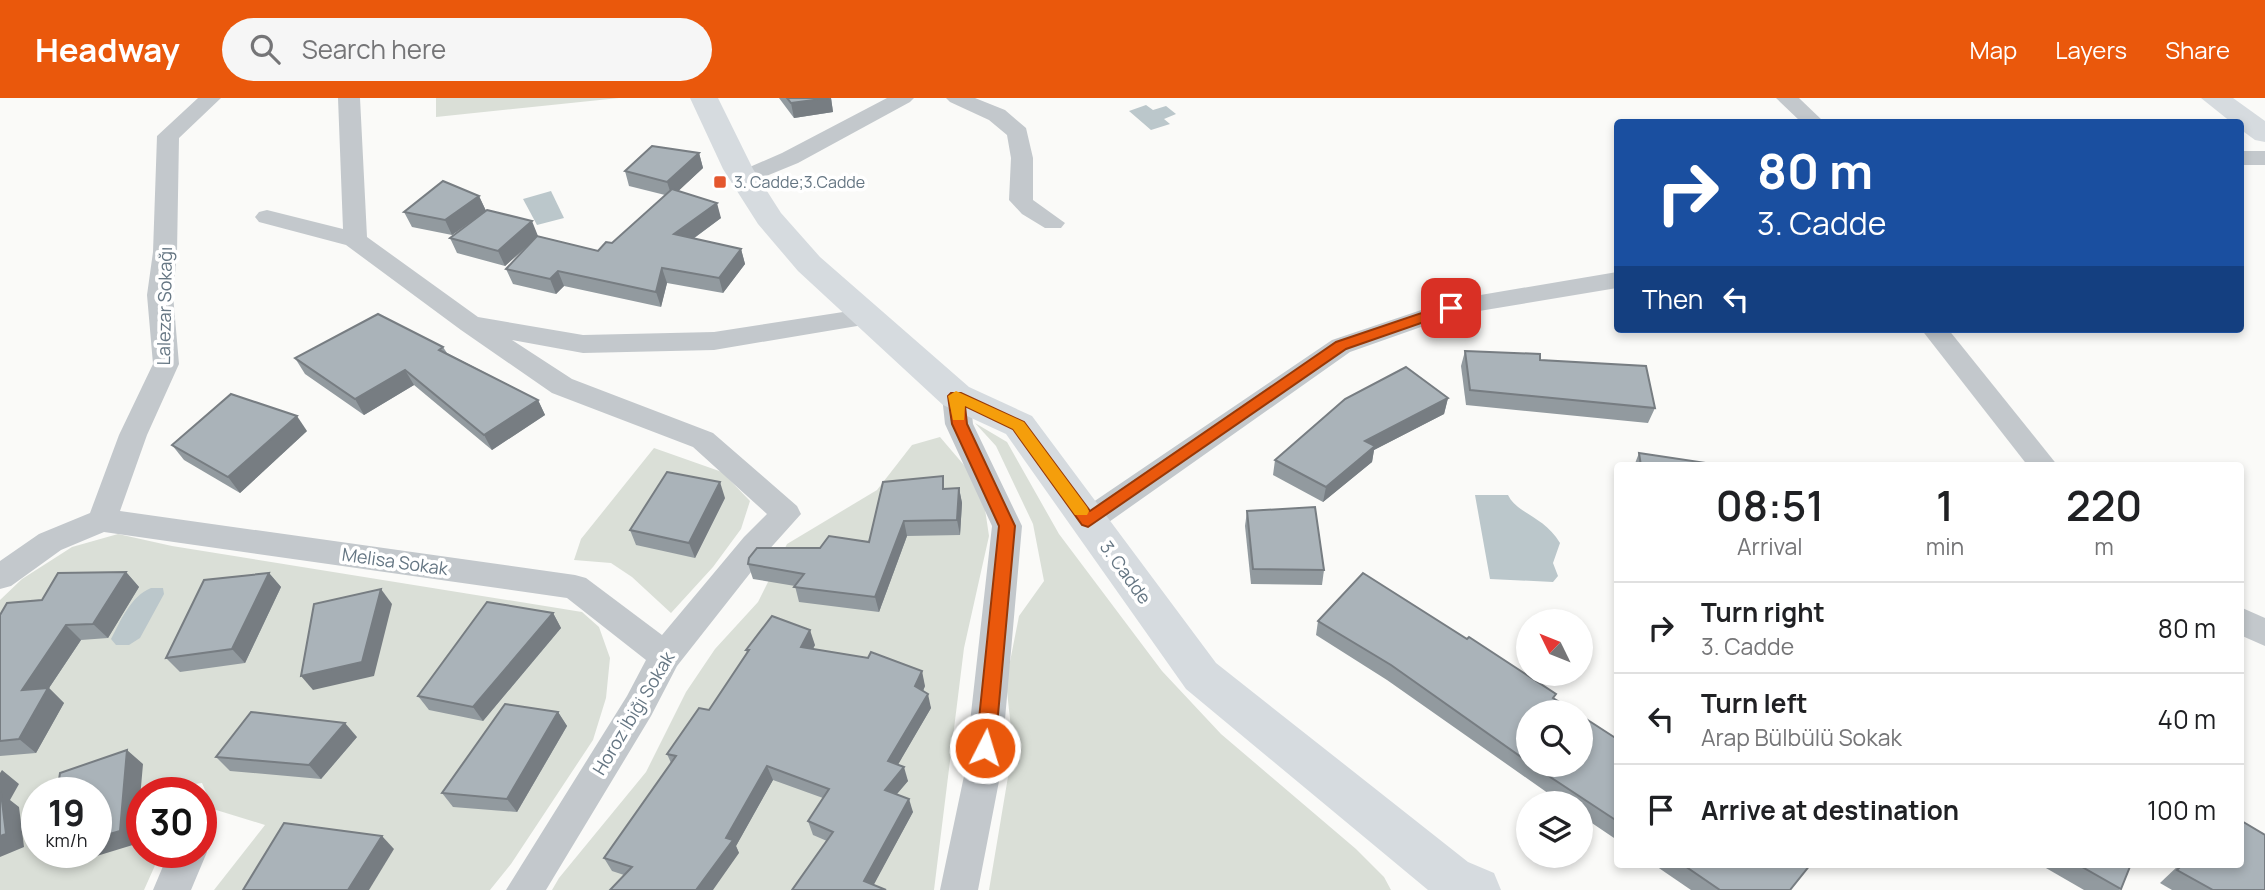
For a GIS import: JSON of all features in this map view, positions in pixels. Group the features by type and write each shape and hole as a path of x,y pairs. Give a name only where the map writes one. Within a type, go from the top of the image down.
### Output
{"main road":[{"name":"3. Cadde","path":"704,98 744,178 769,218 809,264 956,396 1018,425 1201,676 1457,886"},
{"path":"2215,98 2243,119"},
{"path":"2245,98 2265,112"},
{"path":"2244,119 2265,135"}],"street":[{"name":"Lalezar Sokağı","path":"102,520 133,435 166,364 160,295 165,252 168,136 210,98"},
{"path":"349,98 355,240"},
{"path":"744,178 790,158 904,98"},
{"path":"957,98 997,115 1018,133 1022,161 1019,199 1053,223"},
{"path":"1787,98 1810,119"},
{"path":"2244,158 2265,158"},
{"path":"267,217 355,240 470,324 583,344 713,341 869,316"},
{"path":"1088,521 1341,346 1451,308 1614,281"},
{"name":"Horoz İbiği Sokak","path":"470,324 562,386 703,440 786,514 755,545 665,656 639,706 525,890"},
{"path":"1937,333 2041,462"},
{"path":"956,396 960,424 1007,526 982,776 959,890"},
{"path":"0,577 50,542 102,520"},
{"name":"Melisa Sokak","path":"102,520 575,587 665,656"},
{"path":"2244,622 2265,633"},
{"path":"172,890 181,868"}],"shaded area":[{"path":"436,98 619,98 436,117"},
{"path":"1146,105 1153,110 1166,106 1176,114 1164,119 1170,124 1151,130 1129,111"},
{"path":"551,191 564,218 537,225 523,199"},
{"path":"975,423 1007,442 1059,534 1162,671 1221,734 1356,849 1384,877 1391,890 989,890 1013,747 1006,682 1019,616 1044,581 1033,524 996,446"},
{"path":"940,437 975,478 985,509 989,536 964,648 934,890 552,890 646,772 686,692 715,649 758,602 787,544 877,490 912,445"},
{"path":"654,448 722,472 750,501 741,529 713,567 671,613 632,577 611,563 574,560 581,539"},
{"path":"1475,495 1508,495 1518,507 1554,534 1560,543 1553,563 1558,576 1553,582 1490,579"},
{"path":"118,534 172,546 582,612 599,627 610,658 606,698 593,740 511,864 490,890 214,890 265,825 217,810 217,777 126,777 126,868 154,868 144,890 0,890 0,600 22,579 72,547"},
{"path":"151,588 163,588 164,594 140,638 129,645 116,645 111,639 123,617 132,603"}],"building":[{"path":"787,98 829,98 791,103"},
{"path":"652,146 699,153 667,182 625,171"},
{"path":"443,181 479,196 445,220 404,212"},
{"path":"672,189 717,203 674,234 741,249 719,278 662,268 656,292 558,271 550,279 506,269 537,236 598,251 606,242 612,243"},
{"path":"487,210 532,221 498,251 450,238"},
{"path":"378,314 443,347 439,350 538,400 484,435 405,370 355,399 295,358"},
{"path":"1465,351 1540,354 1540,360 1646,366 1655,408 1470,390"},
{"path":"1406,367 1448,398 1365,441 1375,446 1326,487 1275,460 1345,399"},
{"path":"231,394 297,416 228,477 172,445"},
{"path":"1639,453 1700,462 1640,462"},
{"path":"667,472 720,482 689,543 630,530"},
{"path":"943,476 943,489 959,488 957,520 904,521 875,597 794,587 804,574 748,564 757,548 820,548 829,536 869,542 883,482"},
{"path":"1315,507 1324,570 1253,569 1247,511"},
{"path":"126,572 93,624 66,625 22,690 48,688 19,739 0,741 0,615 7,603 42,600 58,573"},
{"path":"269,573 232,649 166,658 204,580"},
{"path":"1363,573 1516,668 1516,686 1544,686 1556,694 1553,698 1556,700 1516,700 1516,754 1391,665 1318,621"},
{"path":"381,589 362,662 301,676 314,604"},
{"path":"487,602 553,613 473,707 418,696"},
{"path":"772,616 810,630 801,647 868,658 871,652 922,671 915,686 928,694 888,761 904,767 885,790 909,799 864,881 886,890 792,890 833,832 808,821 829,789 767,766 726,838 733,840 696,890 610,890 632,867 604,858 676,756 667,754 699,708 709,710 749,650 746,650"},
{"path":"505,704 558,712 507,799 442,793"},
{"path":"251,712 345,723 309,765 216,757"},
{"path":"1593,723 1614,737 1614,819 1593,805 1593,791 1571,791 1550,777 1593,777"},
{"path":"127,750 120,831 112,833 112,777 59,777 60,773"},
{"path":"0,794 6,834 0,836"},
{"path":"2244,822 2265,835 2265,890 2213,890 2177,870 2244,868"},
{"path":"284,823 382,836 348,890 243,890"},
{"path":"1688,868 1808,868 1790,890 1720,890"},
{"path":"2084,868 2129,868 2121,889"}],"slow traffic":[{"path":"958,416 956,396 1018,425 1081,511"}],"place":[{"name":"3. Cadde;3.Cadde","path":"720,182"}],"route":[{"path":"985,748 1007,526 960,424 956,396 1018,425 1088,521 1341,346 1451,308"}]}
